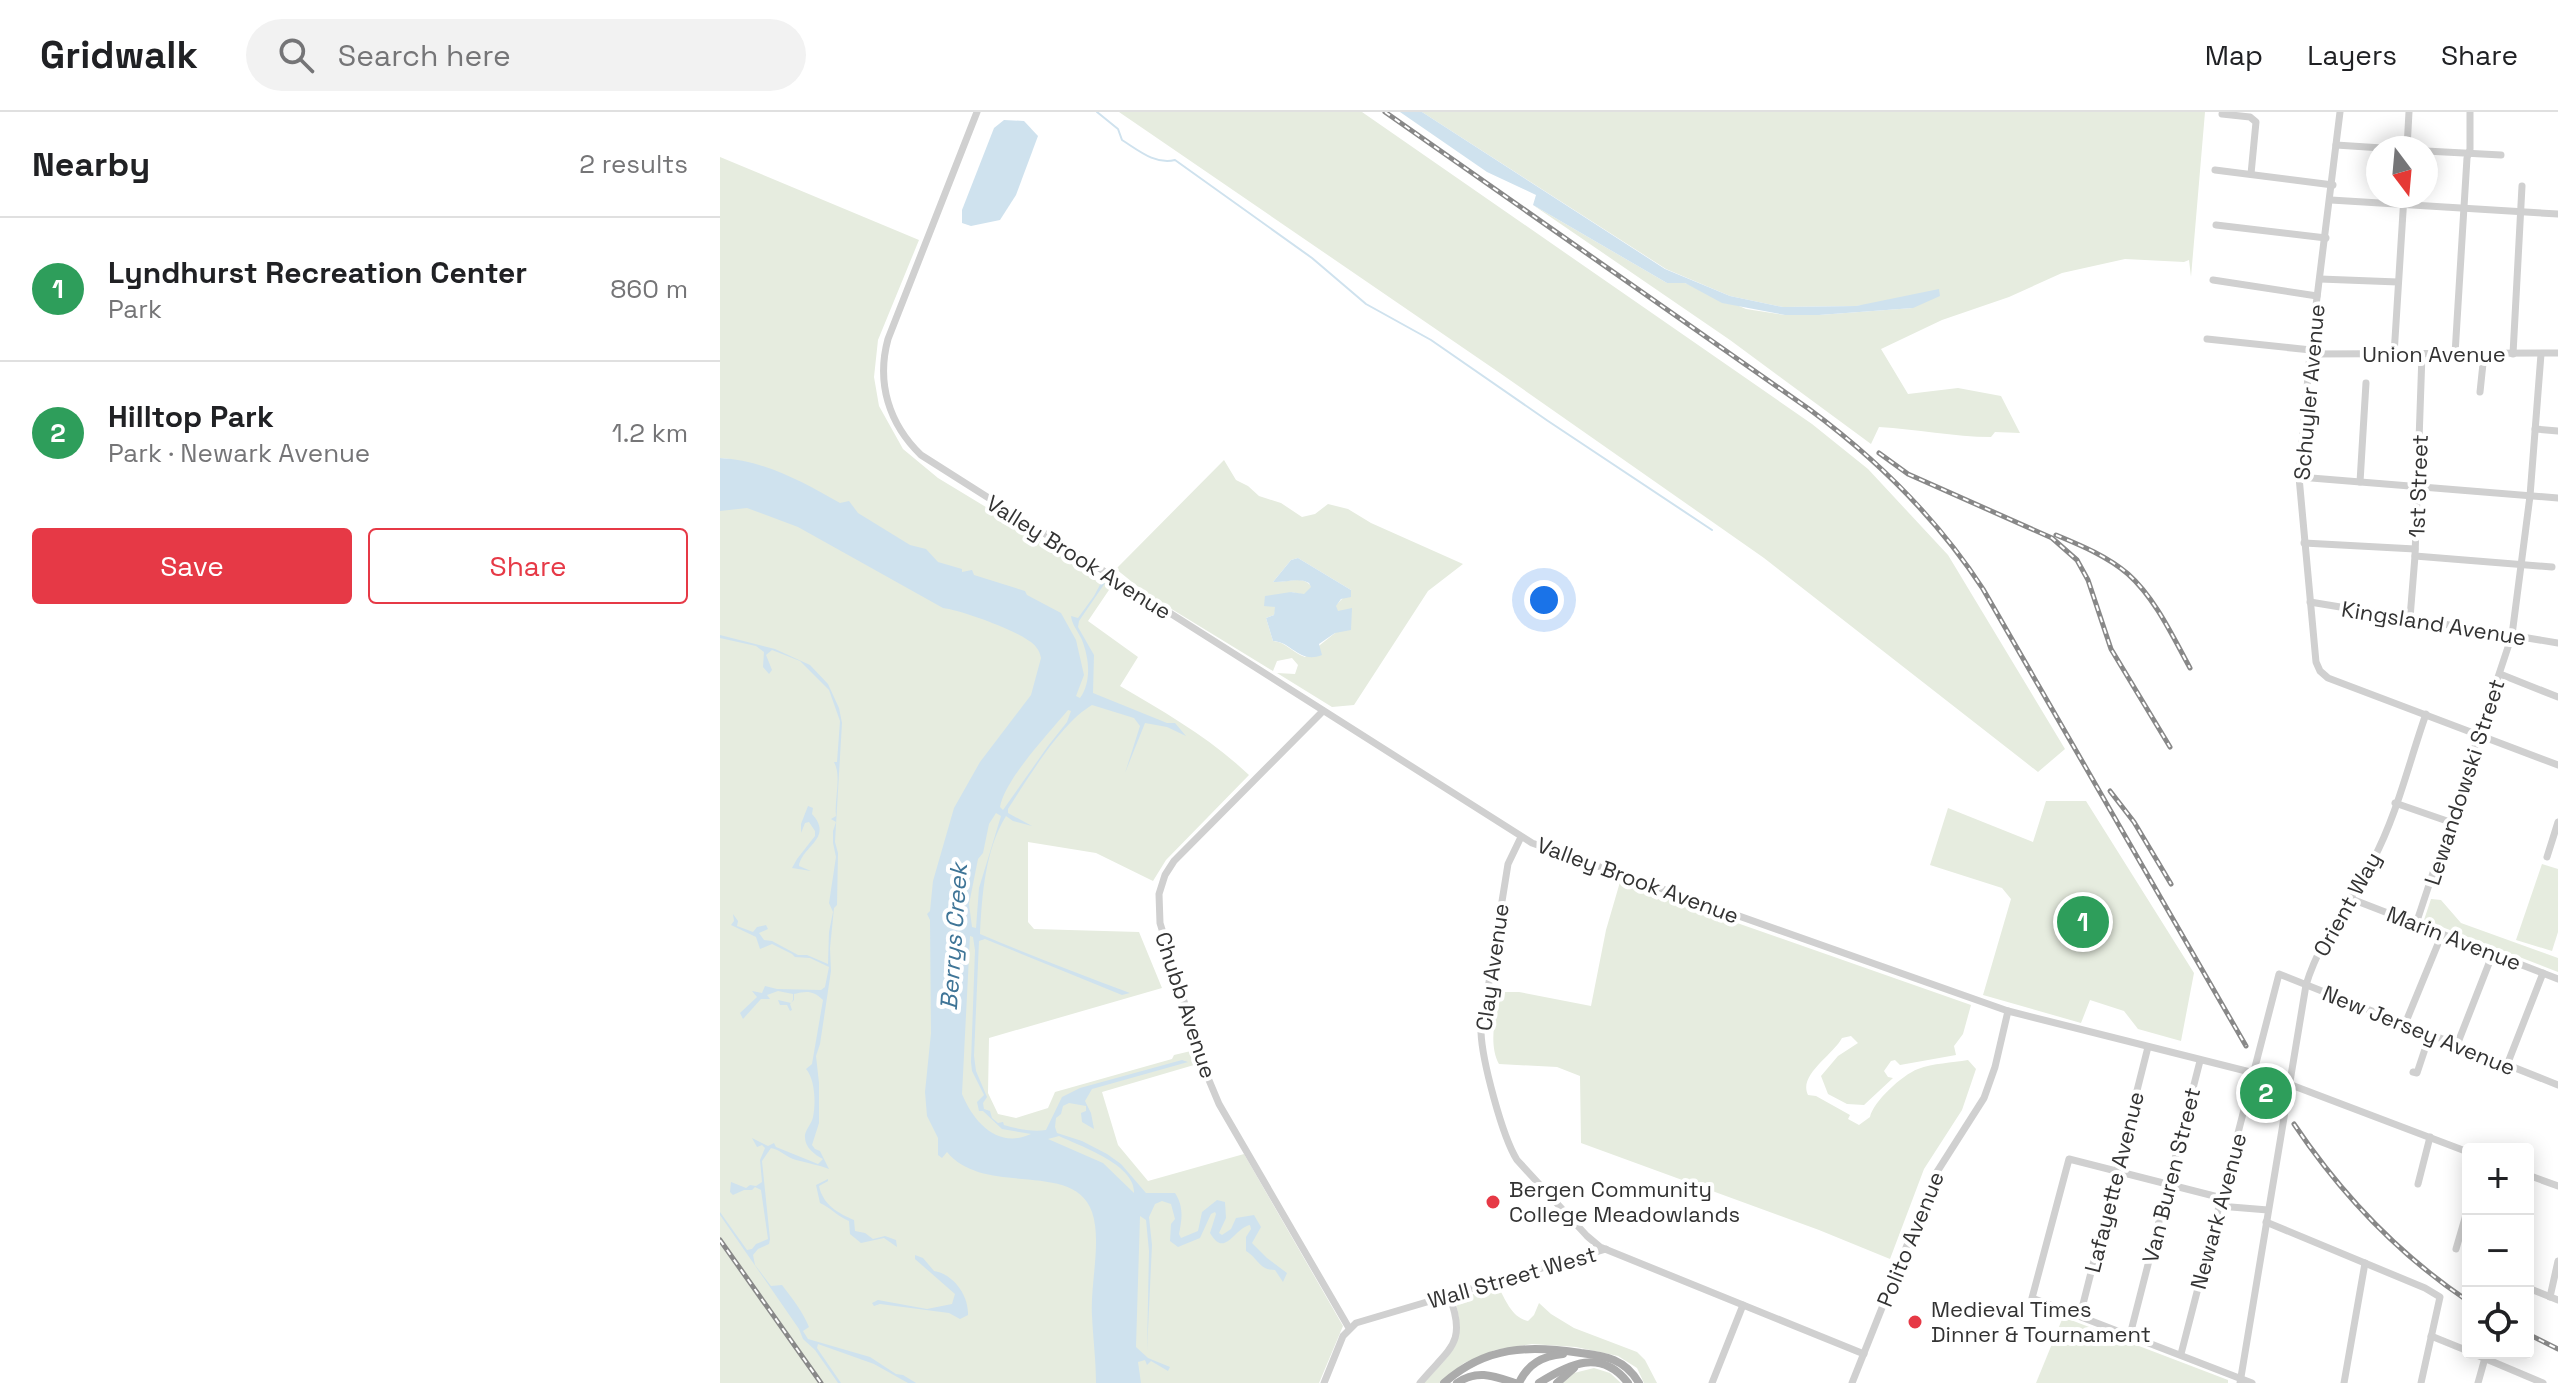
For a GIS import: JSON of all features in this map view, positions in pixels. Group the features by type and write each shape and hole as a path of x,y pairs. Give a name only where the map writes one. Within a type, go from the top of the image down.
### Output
{"main road":[{"path":"1444,1383 1475,1361 1507,1351 1535,1347 1614,1359 1626,1366 1639,1383"},
{"path":"1457,1383 1469,1376 1483,1374 1517,1383 1529,1368 1544,1358 1588,1354"},
{"path":"1539,1383 1571,1365 1584,1362 1616,1371 1628,1383"},
{"path":"1557,1383 1565,1373 1576,1367 1601,1365"},
{"path":"1467,1383 1474,1383"}],"street":[{"name":"Valley Brook Avenue","path":"977,112 888,339 884,360 884,384 889,407 898,427 921,455 1521,837 1545,849 2008,1011 2288,1083 2462,1150"},
{"name":"Schuyler Avenue","path":"2340,112 2299,477 2316,662 2328,678 2426,714"},
{"path":"2408,136 2409,112"},
{"path":"2222,114 2250,117 2258,126 2251,174"},
{"path":"2455,354 2470,115"},
{"path":"2336,145 2366,147"},
{"path":"2438,152 2501,155"},
{"path":"2215,170 2333,185"},
{"path":"2513,354 2522,186"},
{"path":"2331,200 2366,200"},
{"path":"2438,205 2558,214"},
{"path":"2394,355 2403,208"},
{"path":"2216,225 2326,238"},
{"path":"2320,279 2398,282"},
{"path":"2213,280 2317,296"},
{"name":"Union Avenue","path":"2207,339 2311,352 2394,355 2558,353"},
{"name":"1st Street","path":"2410,618 2422,354"},
{"path":"2480,392 2484,354"},
{"name":"Lewandowski Street","path":"2416,924 2512,635 2530,496 2541,354"},
{"path":"2360,482 2366,383"},
{"path":"2535,429 2558,431"},
{"path":"2299,477 2558,498"},
{"path":"2304,543 2552,567"},
{"name":"Kingsland Avenue","path":"2310,602 2558,643"},
{"path":"2500,674 2558,697"},
{"name":"Chubb Avenue","path":"1323,711 1174,861 1161,885 1158,914 1206,1073 1219,1104 1349,1328"},
{"path":"2426,714 2558,765"},
{"name":"Orient Way","path":"2241,1381 2306,985 2315,959 2374,858 2426,714"},
{"path":"2395,803 2450,822"},
{"path":"2547,857 2558,822"},
{"name":"Clay Avenue","path":"1521,837 1508,864 1482,1021 1482,1053 1513,1153 1587,1236 1606,1249"},
{"name":"Marin Avenue","path":"2349,898 2558,979"},
{"path":"2405,1024 2442,934"},
{"path":"2457,1045 2493,953"},
{"path":"2507,1065 2543,973"},
{"name":"New Jersey Avenue","path":"2279,974 2558,1084"},
{"name":"Newark Avenue","path":"2181,1354 2279,974"},
{"name":"Polito Avenue","path":"1852,1383 1935,1175 1984,1098 2008,1011"},
{"path":"2413,1072 2417,1073 2430,1034"},
{"name":"Lafayette Avenue","path":"2080,1316 2148,1047"},
{"name":"Van Buren Street","path":"2130,1335 2200,1061"},
{"path":"2418,1184 2430,1137"},
{"path":"2252,1383 2032,1298 2069,1159 2169,1184 2220,1202 2268,1210"},
{"path":"2534,1179 2558,1186"},
{"path":"2456,1249 2466,1215"},
{"path":"2266,1222 2440,1297 2421,1383"},
{"name":"Wall Street West","path":"1349,1328 1359,1322 1606,1249 1864,1354"},
{"path":"2534,1290 2554,1298 2558,1261"},
{"path":"2344,1383 2365,1263"},
{"path":"1420,1383 1450,1350 1456,1338 1458,1322 1449,1295"},
{"path":"1712,1383 1743,1305"},
{"path":"1324,1383 1349,1328"},
{"path":"2431,1336 2462,1349"},
{"path":"2478,1383 2485,1359"},
{"path":"2487,1359 2537,1382"}],"shaded area":[{"path":"1119,112 1362,112 1812,424 1868,469 1948,555 2065,749 2038,772 1764,558"},
{"path":"1422,112 2205,112 2191,277 2189,260 2125,259 2062,273 2009,297 1942,320 1881,349 1908,394 1958,388 2001,396 2020,433 1995,432 1991,437 1977,437 1879,427 1871,444 1730,340 1533,205 1667,283 1685,283 1746,309 1785,315 1819,315 1913,308 1874,304 1783,307 1730,296 1666,269"},
{"path":"720,157 919,240 878,340 874,377 879,406 903,449 938,478 1113,584 1088,621 1138,657 1120,686 1203,738 1249,775 1166,860 1153,881 1096,853 1028,842 1028,922 1034,929 1139,932 1162,988 989,1038 988,1093 998,1114 1016,1118 1048,1108 1055,1092 1191,1051 1194,1065 1102,1092 1118,1145 1148,1181 1244,1154 1343,1326 1319,1383 720,1383 720,471 730,459 720,458"},
{"path":"1224,460 1236,480 1259,496 1281,503 1302,517 1315,514 1328,504 1348,509 1371,523 1463,564 1428,591 1354,705 1332,707 1277,673 1295,674 1298,665 1292,658 1277,661 1273,671 1147,594 1116,569","holes":["1298,558 1351,590 1335,606 1335,633 1305,657 1273,641 1266,618 1274,615 1276,607 1270,605 1291,592 1305,595 1312,587 1299,580 1273,582 1291,560"]},
{"path":"2046,801 2086,801 2194,973 2181,1041 2138,1029 2124,1011 2090,1000 2081,1023 1983,995 2011,899 2002,888 1930,865 1948,808 2033,842"},
{"path":"2542,864 2558,869 2558,932 2552,951 2516,940"},
{"path":"1620,882 1971,1005 1963,1034 1954,1046 1956,1055 1900,1065 1895,1060 1891,1061 1884,1071 1893,1078 1864,1105 1847,1104 1828,1094 1821,1076 1838,1056 1858,1043 1851,1036 1842,1038 1808,1080 1808,1095 1816,1096 1850,1115 1848,1119 1859,1125 1870,1117 1889,1090 1918,1069 1968,1060 1976,1069 1962,1110 1924,1169 1890,1259 1581,1143 1580,1076 1557,1067 1499,1064 1493,1038 1503,992 1519,992 1591,1006 1606,930"},
{"path":"2431,899 2441,900 2461,923 2558,958 2558,972 2424,920"},
{"path":"2257,1080 2279,1086 2274,1105 2252,1099"},
{"path":"1498,1286 1510,1307 1522,1319 1528,1321 1539,1303 1574,1328 1637,1352 1657,1383 1644,1383 1637,1368 1618,1356 1576,1347 1532,1344 1495,1350 1464,1363 1439,1383 1424,1383 1449,1355 1458,1337 1455,1300"},
{"path":"2063,1317 2228,1380 2228,1383 2036,1383"},
{"path":"1594,1368 1610,1373 1621,1383 1563,1383 1574,1373"}],"water":[{"path":"1400,112 1422,112 1665,269 1730,296 1783,307 1856,306 1939,289 1940,296 1913,308 1819,315 1785,315 1722,303 1685,283 1667,283 1533,205 1536,195 1487,172"},
{"path":"1004,120 1024,121 1038,136 1016,195 1000,220 971,226 962,223 962,210 994,128"},
{"name":"Berrys Creek","path":"720,458 752,463 797,480 840,503 849,501 858,513 910,545 926,549 938,562 962,569 962,572 972,570 974,575 1025,591 1061,613 1076,640 1084,675 1076,696 1080,698 1088,677 1088,662 1071,616 1078,618 1102,581 1105,583 1078,627 1094,655 1093,693 1167,723 1175,723 1186,736 1167,727 1145,723 1125,773 1140,726 1134,718 1092,705 1069,724 1025,782 1008,813 1032,826 1006,816 999,829 986,873 980,934 1130,993 1122,995 985,939 979,941 974,1056 976,1071 987,1097 983,1103 984,1109 990,1111 998,1123 1036,1131 1046,1130 1062,1097 1080,1088 1182,1060 1188,1062 1092,1089 1085,1101 1094,1129 1082,1122 1081,1113 1086,1111 1086,1106 1069,1103 1063,1106 1056,1118 1055,1127 1057,1133 1082,1141 1121,1164 1146,1193 1175,1193 1181,1208 1181,1238 1198,1231 1202,1212 1217,1200 1225,1202 1226,1218 1219,1233 1222,1235 1231,1229 1236,1218 1254,1215 1261,1227 1252,1243 1287,1273 1283,1282 1275,1270 1262,1266 1246,1251 1250,1225 1225,1243 1215,1240 1210,1233 1215,1212 1211,1214 1200,1238 1178,1247 1170,1241 1171,1224 1175,1219 1171,1204 1162,1201 1155,1204 1149,1217 1152,1245 1147,1351 1149,1251 1146,1220 1140,1216 1136,1347 1148,1358 1170,1367 1168,1371 1151,1361 1147,1365 1145,1360 1138,1362 1141,1383 1096,1383 1092,1304 1096,1236 1092,1212 1082,1196 1067,1187 1048,1182 983,1173 963,1166 947,1152 942,1158 938,1155 938,1138 927,1116 925,1092 931,1033 930,920 927,914 930,911 933,881 954,808 980,762 1031,695 1041,658 1039,651 1030,641 1007,629 943,608 798,527 747,508 720,511","holes":["1068,710 1071,711 1067,722 1003,810 1000,807 1010,783","996,813 1001,816 979,888 976,928 972,927 969,904 989,824","970,936 973,937 975,950 971,1062 984,1095 977,1102 979,1111 983,1111 1002,1129 1031,1134 1019,1138 998,1136 973,1115 962,1094","1059,1136 1117,1165 1132,1183 1134,1193 1103,1163 1048,1139"]},
{"path":"1298,558 1351,590 1351,597 1341,599 1336,606 1338,611 1352,608 1351,630 1335,633 1319,644 1322,655 1314,657 1301,655 1273,641 1266,618 1274,615 1275,607 1264,606 1265,596 1291,592 1304,594 1311,587 1300,580 1273,582 1291,560"},
{"path":"720,635 775,649 810,665 828,684 842,723 835,842 838,853 837,905 834,908 830,948 831,971 816,1056 819,1123 812,1145 820,1151 829,1169 796,1160 771,1148 762,1161 770,1239 769,1244 753,1255 755,1265 771,1286 782,1285 793,1300 809,1327 803,1331 808,1339 870,1357 916,1383 908,1383 874,1364 818,1344 817,1348 841,1383 838,1383 815,1350 803,1339 720,1215 720,1212 747,1250 768,1239 761,1190 755,1187 733,1195 730,1192 731,1182 746,1188 762,1182 760,1160 765,1148 762,1145 757,1147 752,1138 768,1146 774,1143 776,1147 818,1164 823,1159 808,1147 805,1135 814,1105 813,1085 806,1069 812,1064 823,1000 813,993 802,992 794,994 791,1003 793,994 778,991 767,995 770,999 761,999 743,1019 740,1013 757,997 752,991 762,993 765,986 821,990 825,987 829,967 810,958 795,957 772,944 760,949 756,937 731,925 733,914 738,921 737,926 753,932 757,927 766,925 768,929 759,933 764,940 828,964 833,912 829,903 836,857 833,831 836,822 831,819 836,816 837,774 834,762 837,762 840,721 829,690 800,661 772,650 766,655 772,670 769,674 763,667 764,652 756,646 720,638"},
{"path":"808,806 813,808 812,814 820,829 799,866 811,871 792,868 815,836 809,822 805,823 801,833"},
{"path":"778,1000 791,1003 790,1011"},
{"path":"828,1179 819,1186 824,1198 837,1211 854,1220 855,1231 873,1239 885,1236 896,1240 897,1247 884,1238 861,1243 850,1234 849,1221 820,1203 816,1185"},
{"path":"915,1255 923,1258 934,1271 953,1281 963,1293 968,1315 960,1319 949,1313 880,1304 874,1306 872,1303 878,1300 927,1309 952,1304 955,1294 915,1259"}],"waterway":[{"path":"1097,112 1118,129 1122,140 1154,159 1175,160 1312,258 1366,304 1431,340 1712,530"}],"railway":[{"path":"1385,112 1809,409 1904,491 1946,538 1983,589 2246,1046"},
{"path":"1879,453 1908,474 2052,538 2077,560 2088,580 2111,649 2170,747"},
{"path":"2056,535 2102,556 2128,574 2155,606 2190,668"},
{"path":"2110,791 2134,822 2171,884"},
{"path":"2294,1124 2331,1175 2372,1221 2418,1263 2462,1297"},
{"path":"720,1240 821,1383"},
{"path":"2534,1337 2558,1349"}],"place":[{"name":"Lyndhurst Recreation Center","path":"2083,922"},
{"name":"Hilltop Park","path":"2266,1093"},
{"name":"Bergen Community College Meadowlands","path":"1493,1202"},
{"name":"Medieval Times Dinner & Tournament","path":"1915,1322"}]}
